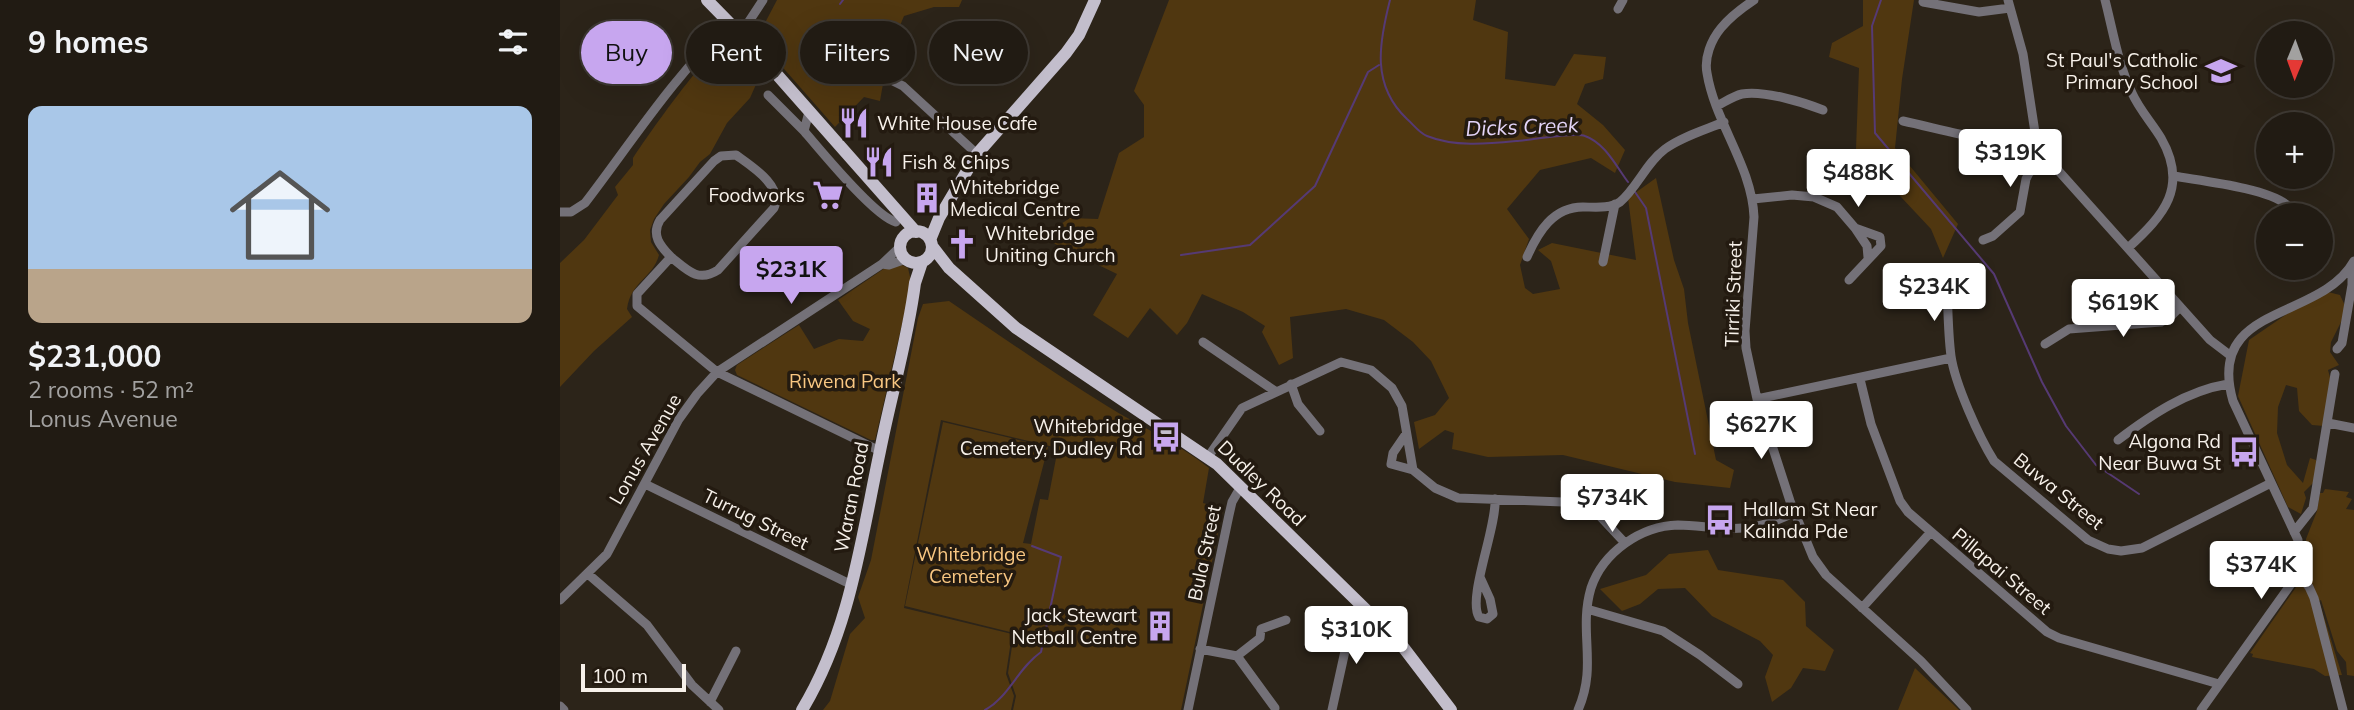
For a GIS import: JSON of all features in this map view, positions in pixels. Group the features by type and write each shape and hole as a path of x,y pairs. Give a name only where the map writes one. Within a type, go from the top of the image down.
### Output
{"main road":[{"name":"Dudley Road","path":"707,0 727,21"},
{"name":"Waran Road","path":"802,710 817,685 837,639 852,585 915,283 915,261 931,253 924,238 978,154 1079,35 1095,0"},
{"name":"Dudley Road","path":"784,84 888,202 901,244 915,261 948,268"},
{"name":"Dudley Road","path":"888,202 894,205 948,268 1001,316 1209,457 1400,643 1451,710"},
{"path":"901,244 909,233 924,238"}],"street":[{"path":"749,21 763,0"},
{"name":"Tirriki Street","path":"1754,0 1720,28 1709,50 1706,73 1754,199 1745,331 1757,398 1794,513 1818,566 1921,661 1967,710"},
{"path":"2105,0 2132,94 2161,138 2171,158 2174,176 2165,209 2153,225 2128,248"},
{"path":"1923,2 1979,12 2009,4 2022,54 2036,139 2047,159 2210,340 2231,356"},
{"path":"560,212 571,212 585,203 686,72"},
{"path":"899,84 978,154"},
{"path":"1717,106 1751,93 1808,104 1823,110"},
{"path":"768,94 856,189 886,219 896,222"},
{"path":"804,131 809,112"},
{"path":"1903,121 1997,140 2036,139"},
{"path":"1527,257 1539,231 1547,222 1568,208 1597,208 1619,202 1651,162 1666,148 1724,122"},
{"path":"736,155 772,187 776,197 774,208 711,275 702,276 688,270 671,257 657,240 656,227 691,185 721,156 736,155"},
{"path":"1983,240 1993,236 2020,212 2029,173 2047,159"},
{"path":"2174,176 2256,192 2285,203"},
{"path":"1754,199 1792,195 1814,197 1837,207 1867,246 1868,257"},
{"path":"1603,262 1615,204"},
{"path":"1849,280 1881,246 1880,237 1855,228"},
{"name":"Lonus Avenue","path":"560,600 607,554 679,419 717,372 882,264 901,244"},
{"path":"671,257 637,294 637,306 717,372 880,451"},
{"name":"Lonus Avenue","path":"882,264 915,261"},
{"path":"2337,349 2342,343 2353,264"},
{"path":"2201,710 2291,584 2297,572 2300,548 2232,401 2228,384 2231,356 2238,342 2263,319 2326,291 2342,278 2353,264"},
{"name":"Buwa Street","path":"1947,286 1951,358 1981,438 1994,461 2088,540 2121,551 2142,548 2271,483"},
{"path":"2045,344 2069,329 2161,322 2180,307"},
{"path":"1203,342 1275,391"},
{"path":"1757,398 1860,379 1951,358"},
{"path":"1209,457 1242,408 1341,362 1371,370 1392,388 1402,406 1413,470"},
{"path":"2294,532 2313,508 2335,374"},
{"name":"Pillapai Street","path":"1860,379 1871,424 1900,501 1930,533 2053,635 2219,684"},
{"path":"1291,384 1298,404 1320,431"},
{"path":"2118,440 2156,411 2212,387 2228,384"},
{"path":"2328,424 2354,428"},
{"path":"1406,434 1393,453 1391,464 1413,470 1436,488 1458,498 1563,502 1597,512 1625,543"},
{"name":"Turrug Street","path":"645,484 852,585"},
{"name":"Bula Street","path":"1188,710 1233,502 1240,488"},
{"path":"1480,577 1493,526 1495,499"},
{"path":"1578,710 1588,680 1587,609 1592,586 1597,575 1625,543 1664,527 1686,525 1741,528 1771,522 1794,513"},
{"path":"1862,608 1930,533"},
{"path":"2297,572 2314,598 2343,710"},
{"path":"588,574 647,625 692,685 719,710"},
{"path":"1587,609 1663,631 1738,684"},
{"path":"1237,656 1260,638 1261,629 1286,620"},
{"path":"1332,710 1345,651 1375,621"},
{"path":"1200,649 1237,656 1275,708"},
{"path":"710,702 736,651"},
{"path":"560,706 564,710"}],"green space":[{"path":"777,0 962,0 959,7 934,7 904,16 902,21 800,21 800,84 883,84 880,101 864,97 835,127 786,71 786,21 766,21"},
{"path":"1169,0 1476,0 1473,20 1508,32 1505,79 1555,86 1574,54 1606,57 1603,79 1585,84 1577,104 1603,125 1625,150 1615,173 1591,158 1540,170 1507,209 1529,239 1520,265 1525,288 1533,294 1560,289 1551,261 1538,250 1552,243 1636,260 1628,198 1656,178 1674,260 1684,289 1688,323 1716,460 1734,470 1730,488 1675,482 1563,455 1488,457 1452,449 1454,433 1445,430 1419,449 1414,422 1435,415 1449,398 1431,361 1413,342 1384,320 1346,309 1290,317 1293,358 1279,365 1262,332 1265,326 1243,312 1202,294 1187,323 1177,335 1150,308 1128,338 1093,315 1117,274 1041,237 1070,218 1098,219 1119,153 1144,137 1144,105 1134,91"},
{"path":"1863,0 1914,0 1895,148 1958,224 1943,258 1931,229 1856,149 1859,68 1829,57 1832,43 1863,26"},
{"path":"687,84 756,84 750,98 727,123 710,154 700,162 654,219 650,230 651,242 659,255 629,300 627,309 632,317 594,351 560,387 560,263 584,240 618,195 615,187 633,165 633,158"},
{"name":"Riwena Park","path":"902,265 908,268 910,290 875,440 737,375 737,365 799,325 814,349 839,339 863,341 870,329 853,321 838,300 885,268"},
{"path":"2328,292 2340,295 2347,310 2331,342 2330,352 2339,365 2328,370 2331,381 2324,426 2312,425 2299,411 2297,388 2286,385 2278,407 2277,433 2287,465 2303,483 2310,458 2316,460 2317,479 2304,492 2306,498 2301,514 2288,507 2238,396 2249,340 2294,309"},
{"name":"Whitebridge Cemetery","path":"949,301 1047,368 1209,468 1203,503 1223,509 1181,710 1013,710 1016,696 1008,673 1014,633 905,606 943,422 1048,447 1023,543 1031,544 1040,499 1048,500 1058,448 941,420 904,608 1012,634 1006,674 1014,696 1011,710 823,710 830,701 850,634 865,618 858,597 871,560 918,318 923,304"},
{"path":"2325,489 2349,492 2346,497 2352,499 2346,509 2354,510 2354,676 2347,675 2346,662 2337,651 2321,600 2319,601 2342,675 2325,676 2314,669 2252,657 2253,654 2250,653 2308,570 2306,539 2317,511 2320,493"},
{"path":"1708,550 1718,570 1783,580 1805,602 1806,626 1834,650 1825,671 1803,668 1791,688 1772,702 1765,677 1773,655 1760,641 1712,616 1685,588 1658,589 1640,604 1622,611 1600,589 1646,575 1669,554"},
{"path":"1915,668 1959,710 1898,710"}],"waterway":[{"path":"840,4 843,0"},
{"name":"Dicks Creek","path":"1390,0 1381,48 1383,78 1395,106 1421,133 1448,142 1471,144 1585,136 1604,149 1628,182"},
{"path":"1881,0 1872,26 1875,133 1994,274 2042,382 2066,426 2096,465 2139,494"},
{"path":"1181,255 1250,245 1315,186 1368,72 1379,65"},
{"name":"Dicks Creek","path":"1635,192 1646,208 1695,454"},
{"path":"985,710 1001,698 1026,666 1041,652 1061,557 1032,546"}],"place":[{"name":"St Paul's Catholic Primary School","path":"2221,71"},
{"name":"White House Cafe","path":"854,123"},
{"name":"Fish & Chips","path":"879,162"},
{"name":"Foodworks","path":"828,195"},
{"name":"Whitebridge Medical Centre","path":"927,198"},
{"name":"Whitebridge Uniting Church","path":"962,244"},
{"name":"Whitebridge Cemetery, Dudley Rd","path":"1166,437"},
{"name":"Algona Rd Near Buwa St","path":"2244,452"},
{"name":"Hallam St Near Kalinda Pde","path":"1720,520"},
{"name":"Jack Stewart Netball Centre","path":"1160,626"}]}
